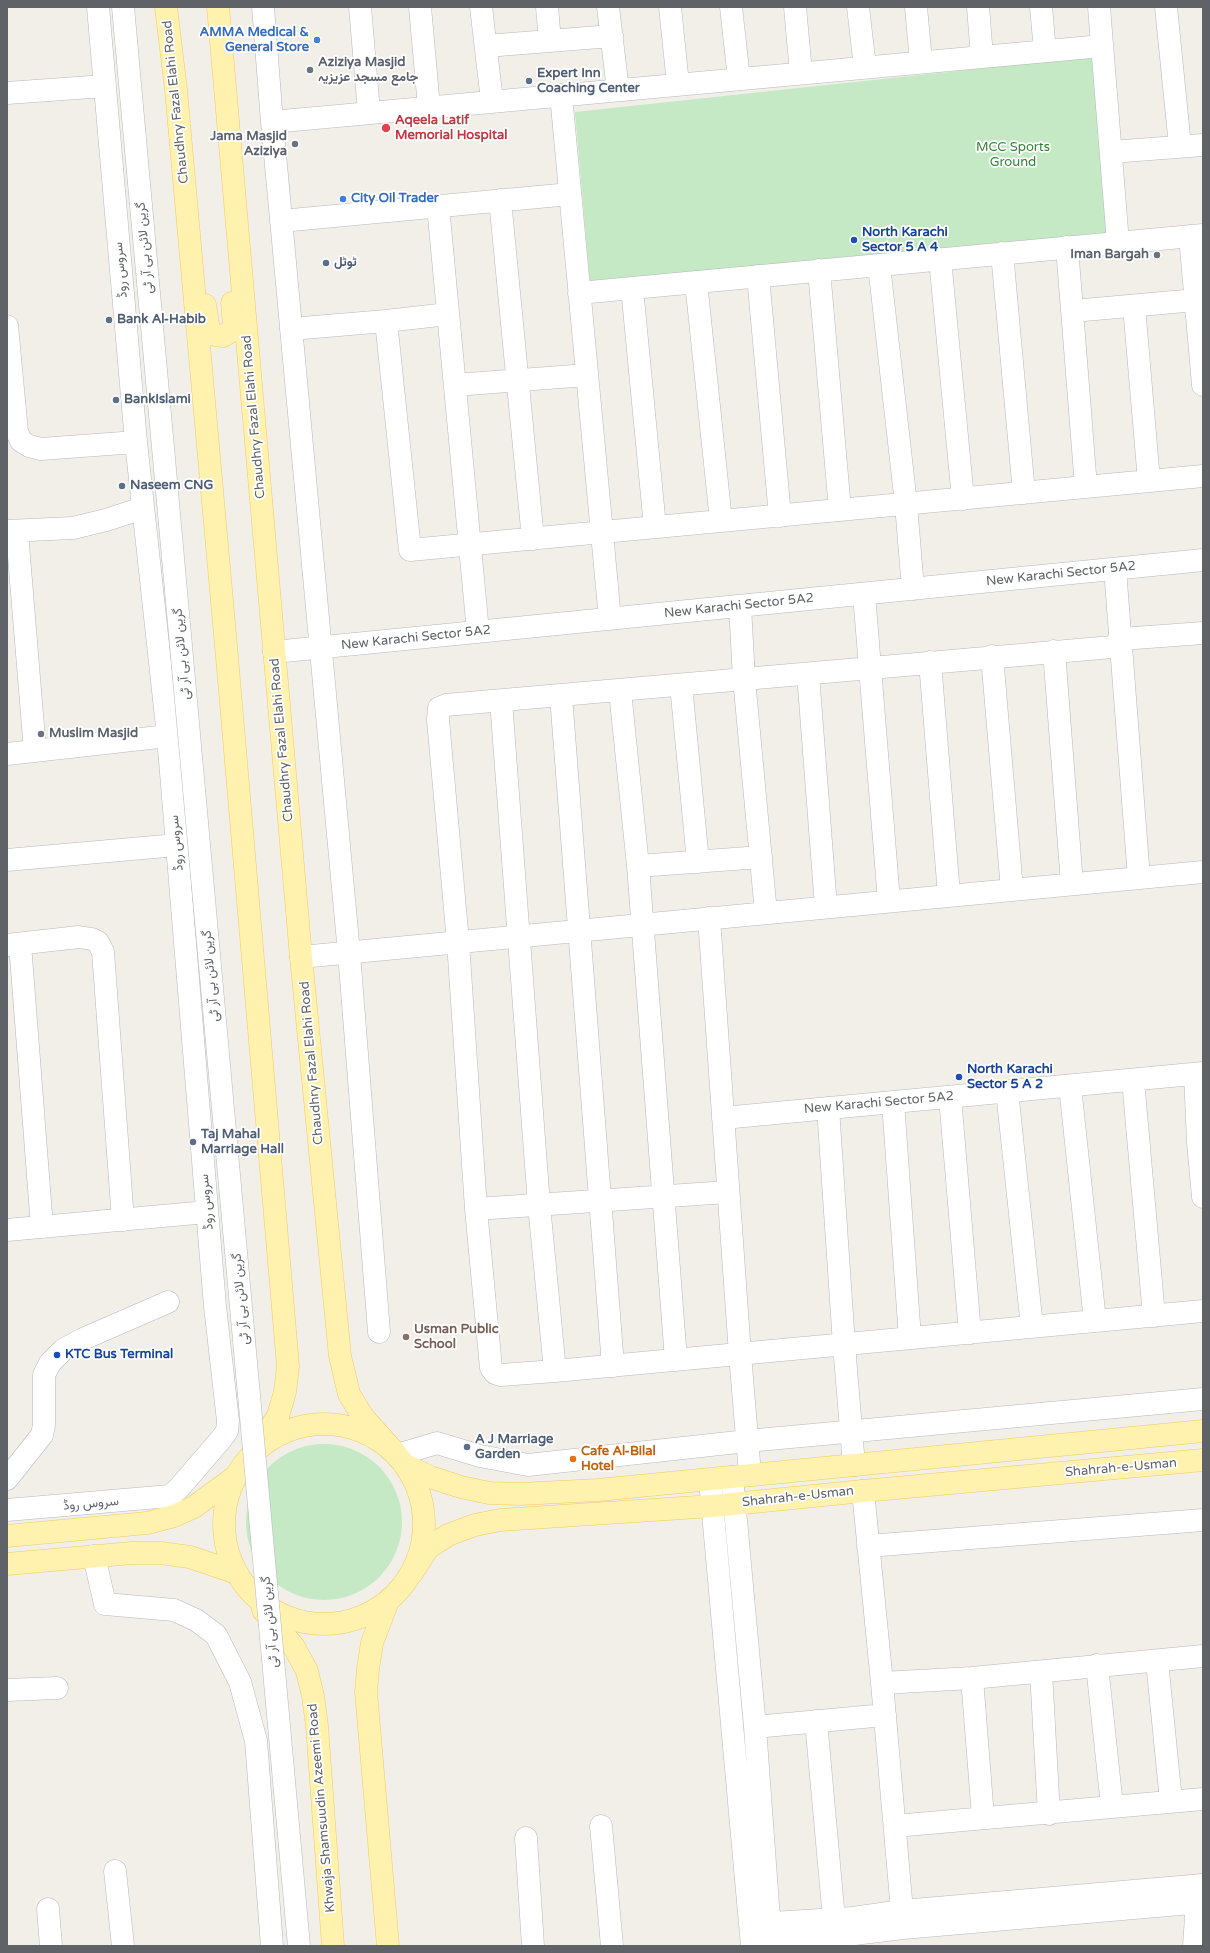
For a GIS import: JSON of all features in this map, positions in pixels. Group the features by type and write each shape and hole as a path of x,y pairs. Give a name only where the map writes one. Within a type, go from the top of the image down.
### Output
{"main road":[{"name":"Chaudhry Fazal Elahi Road","path":"166,7 176,90 288,1366 286,1392 278,1416 252,1455"},
{"name":"Chaudhry Fazal Elahi Road","path":"218,7 224,91 301,957 340,1356 349,1394 363,1418 401,1460"},
{"path":"176,90 190,146 207,321 212,333 219,336 230,332 234,325 217,146 224,91"},
{"path":"324,1425 351,1428 376,1439 401,1460 418,1490 424,1518 422,1546 412,1573 402,1588 388,1601 367,1615 343,1623 318,1624 293,1619 270,1609 251,1592 237,1573 227,1549 224,1524 227,1498 238,1474 252,1455 273,1438 298,1428 324,1425"},
{"name":"Shahrah-e-Usman","path":"401,1460 430,1477 461,1487 489,1493 520,1494 598,1490 710,1480 1203,1431"},
{"name":"Shahrah-e-Usman","path":"412,1573 428,1548 448,1535 475,1525 500,1520 713,1506 1203,1460"},
{"path":"7,1536 147,1523 174,1516 194,1507 216,1493 238,1474"},
{"path":"34,1534 36,1561"},
{"path":"7,1564 132,1552 162,1553 190,1557 237,1573"},
{"name":"Khwaja Shamsuudin Azeemi Road","path":"251,1592 263,1610 294,1647 307,1670 313,1696 317,1726 333,1946"},
{"path":"388,1601 372,1643 366,1692 388,1946"}],"street":[{"name":"سروس روڈ","path":"7,1510 170,1496 179,1488 222,1438 228,1421 208,1212 168,736 136,442 98,7"},
{"name":"گرین لائن بی آر ٹی","path":"123,7 299,1946"},
{"path":"263,7 272,122 349,953 379,1332"},
{"path":"360,7 369,112"},
{"path":"420,7 429,107"},
{"path":"481,7 492,101"},
{"path":"547,7 550,41"},
{"path":"608,7 618,90"},
{"path":"670,7 678,84"},
{"path":"730,7 739,79"},
{"path":"795,7 802,73"},
{"path":"858,7 865,67"},
{"path":"916,7 921,62"},
{"path":"978,7 982,57"},
{"path":"1042,7 1045,51"},
{"path":"1099,7 1118,243"},
{"path":"1166,7 1180,146"},
{"path":"486,46 612,36"},
{"path":"272,122 1102,46"},
{"path":"7,93 105,86"},
{"path":"561,95 610,619"},
{"path":"1111,152 1203,144"},
{"path":"281,221 570,194"},
{"path":"500,200 533,539"},
{"path":"438,206 478,632"},
{"path":"579,293 1197,235 1196,300 1203,384"},
{"path":"1067,247 1086,487"},
{"path":"1002,253 1024,493"},
{"path":"940,259 963,499"},
{"path":"879,265 906,504 913,589"},
{"path":"819,270 840,510"},
{"path":"758,276 780,516"},
{"path":"696,282 721,521"},
{"path":"632,288 655,528"},
{"path":"1073,311 1196,300"},
{"path":"1134,306 1149,481"},
{"path":"291,329 448,314"},
{"path":"386,321 410,550 1203,476"},
{"path":"7,326 17,432 21,441 28,446 41,449 136,442"},
{"path":"455,385 587,375"},
{"path":"35,751 12,531 73,528 106,520 143,508"},
{"name":"New Karachi Sector 5A2","path":"274,652 1203,560"},
{"path":"1115,569 1139,878"},
{"path":"864,594 889,901"},
{"path":"740,606 744,678 766,913"},
{"path":"1203,633 1121,639 1112,646 808,674 744,678 620,691 446,706 439,708 458,942 476,1209 492,1368 495,1373 502,1375 613,1366 1203,1311"},
{"path":"1054,651 1072,884"},
{"path":"992,656 1012,890"},
{"path":"930,662 949,896"},
{"path":"808,674 826,907"},
{"path":"681,685 698,862"},
{"path":"620,691 643,924 665,1195 676,1360"},
{"path":"561,696 602,1200 613,1366"},
{"path":"500,701 539,1205 555,1371"},
{"path":"7,754 168,736"},
{"path":"7,860 177,845"},
{"path":"638,866 761,857"},
{"path":"301,957 1203,872"},
{"path":"709,918 747,1441 734,1504 755,1727 761,1935"},
{"path":"42,1227 14,945 79,937 92,939 98,942 103,952 123,1220"},
{"path":"1199,1074 1198,1142 1203,1197"},
{"name":"New Karachi Sector 5A2","path":"723,1118 1199,1074"},
{"path":"1133,1080 1154,1316"},
{"path":"1070,1086 1095,1321"},
{"path":"1007,1091 1032,1327"},
{"path":"950,1097 970,1333"},
{"path":"893,1102 910,1338"},
{"path":"828,1108 844,1345 854,1465"},
{"path":"476,1209 665,1195 728,1192"},
{"path":"7,1230 208,1212"},
{"path":"7,1479 42,1435 44,1425 44,1375 50,1363 63,1350 83,1339 168,1302"},
{"path":"401,1460 437,1443 480,1456 528,1464 747,1441 1203,1399"},
{"path":"710,1480 761,1935"},
{"path":"863,1491 902,1911"},
{"path":"868,1546 1203,1520"},
{"path":"94,1556 105,1604 174,1610 196,1620 216,1635 240,1682 256,1741 272,1946"},
{"path":"882,1683 972,1678 1203,1656"},
{"path":"1157,1661 1171,1802"},
{"path":"1097,1665 1112,1806"},
{"path":"1041,1672 1049,1814"},
{"path":"972,1678 983,1817"},
{"path":"7,1690 57,1688"},
{"path":"755,1727 885,1715"},
{"path":"816,1721 839,1933"},
{"path":"894,1826 983,1817 1049,1814 1112,1806 1203,1799"},
{"path":"601,1826 612,1946"},
{"path":"526,1838 533,1946"},
{"path":"115,1871 123,1946"},
{"path":"761,1935 839,1933 1201,1896"},
{"path":"839,1933 902,1911 1201,1896"},
{"path":"1194,1946 1201,1896"},
{"path":"48,1909 51,1946"}],"green space":[{"name":"MCC Sports Ground","path":"1097,56 1113,238 590,283 575,112"},
{"path":"324,1444 354,1450 379,1467 396,1492 402,1522 396,1552 379,1577 354,1594 324,1600 294,1594 269,1577 252,1552 246,1522 252,1492 269,1467 294,1450"}],"place":[{"name":"AMMA Medical & General Store","path":"317,40"},
{"name":"Aziziya Masjid جامع مسجد عزیزیہ","path":"310,70"},
{"name":"Expert Inn Coaching Center","path":"529,81"},
{"name":"Aqeela Latif Memorial Hospital","path":"386,128"},
{"name":"Jama Masjid Aziziya","path":"295,144"},
{"name":"City Oil Trader","path":"343,199"},
{"name":"North Karachi Sector 5 A 4","path":"854,240"},
{"name":"Iman Bargah","path":"1157,255"},
{"name":"ٹوٹل","path":"326,263"},
{"name":"Bank Al-Habib","path":"109,320"},
{"name":"BankIslami","path":"116,400"},
{"name":"Naseem CNG","path":"122,486"},
{"name":"Muslim Masjid","path":"41,734"},
{"name":"North Karachi Sector 5 A 2","path":"959,1077"},
{"name":"Taj Mahal Marriage Hall","path":"193,1142"},
{"name":"Usman Public School","path":"406,1337"},
{"name":"KTC Bus Terminal","path":"57,1355"},
{"name":"A J Marriage Garden","path":"467,1447"},
{"name":"Cafe Al-Bilal Hotel","path":"573,1459"}]}
